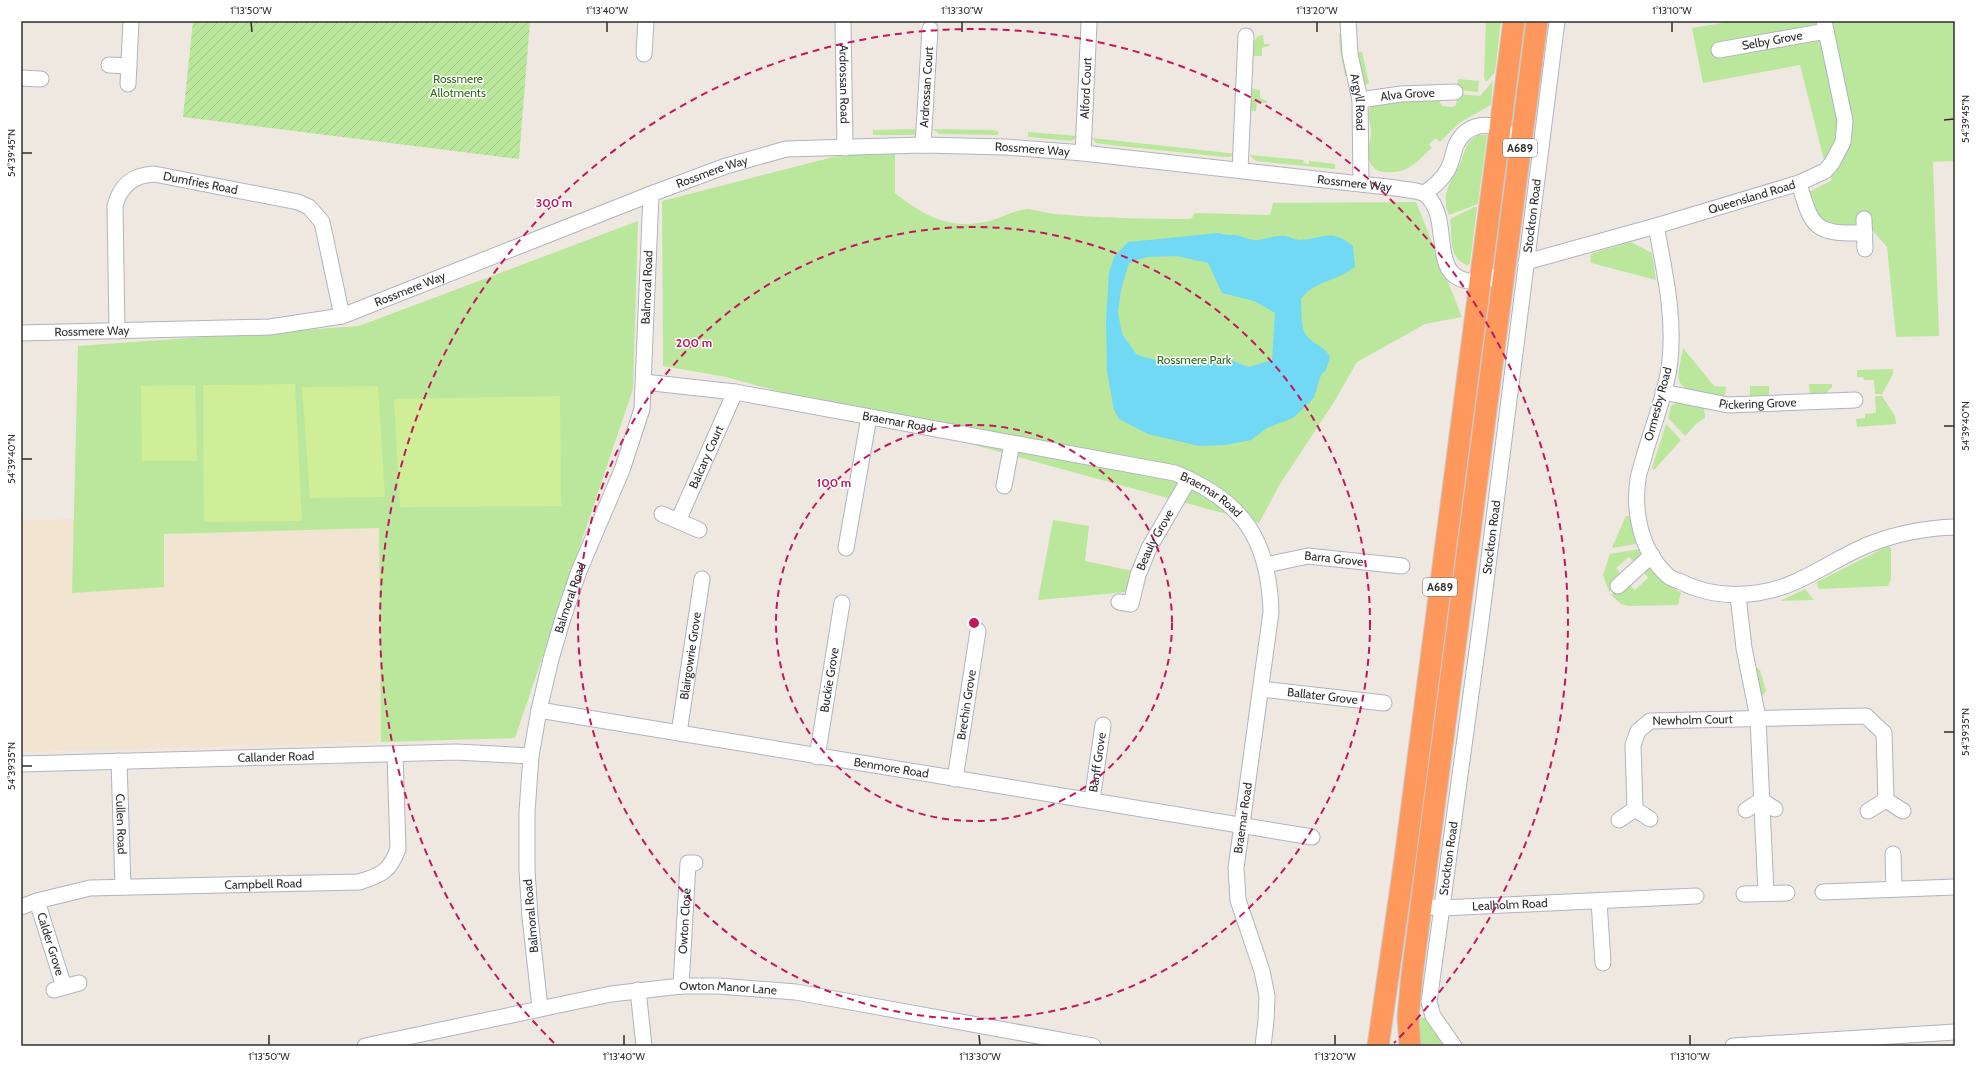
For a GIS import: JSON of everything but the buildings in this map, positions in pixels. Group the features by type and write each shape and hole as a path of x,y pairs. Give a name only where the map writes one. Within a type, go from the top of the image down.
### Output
{"highway":[{"name":"A689","path":"1378,1046 1405,859 1514,21"},
{"name":"Stockton Road","path":"1410,1046 1408,1017 1422,905 1507,327 1504,274 1537,21"}],"street":[{"path":"128,84 131,21"},
{"path":"644,54 646,21"},
{"name":"Ardrossan Road","path":"843,21 845,148"},
{"name":"Argyll Road","path":"1348,21 1350,54 1360,100 1361,184"},
{"name":"Stockton Road","path":"1454,1046 1433,1016 1429,1002 1481,621 1507,327 1526,262 1557,21"},
{"name":"Alford Court","path":"1083,153 1089,23"},
{"name":"Queensland Road","path":"1526,262 1656,226 1799,183 1825,171 1832,163 1843,142 1845,132 1845,121 1825,26"},
{"name":"Selby Grove","path":"1719,50 1825,26"},
{"name":"Ardrossan Court","path":"923,145 930,29"},
{"path":"1240,170 1246,36"},
{"path":"109,65 129,66"},
{"path":"21,78 42,79"},
{"name":"Alva Grove","path":"1360,100 1401,94 1455,92"},
{"path":"1504,274 1480,280 1464,280 1454,274 1446,263 1442,250 1438,212 1425,193 1439,182 1448,169 1461,135 1476,126 1492,125 1500,128 1521,141"},
{"name":"Rossmere Way","path":"21,333 270,326 342,316 651,194 726,166 786,149 923,145 1005,147 1083,153 1240,170 1396,188 1425,193"},
{"name":"Dumfries Road","path":"117,331 115,206 121,190 128,182 145,174 154,174 283,199 309,207 322,222 342,316"},
{"path":"1799,183 1807,211 1813,223 1825,230 1846,234 1864,226 1865,249"},
{"name":"Balmoral Road","path":"540,1008 526,870 526,812 531,756 539,710 551,659 579,571 622,470 642,409 651,194"},
{"name":"Ormesby Road","path":"1656,226 1667,288 1671,324 1669,369 1638,478 1637,515 1643,538 1652,555 1668,576 1688,586 1715,594 1738,596 1781,588 1869,544 1893,536 1911,531 1955,527"},
{"name":"Braemar Road","path":"644,382 734,392 1175,474 1213,491 1233,506 1255,536 1266,564 1270,589 1271,612 1243,826 1236,868 1238,900 1262,971 1267,996 1263,1046"},
{"name":"Balcary Court","path":"678,521 734,392"},
{"name":"Pickering Grove","path":"1663,392 1728,405 1855,400"},
{"path":"846,548 869,417"},
{"path":"1004,486 1012,444"},
{"name":"Beauly Grove","path":"1131,604 1138,575 1149,548 1189,479"},
{"path":"662,514 699,530"},
{"path":"1618,586 1652,555"},
{"name":"Barra Grove","path":"1266,564 1308,556 1402,566"},
{"name":"Blairgowrie Grove","path":"680,733 702,578"},
{"path":"1738,596 1744,648 1758,718 1760,800 1766,893"},
{"name":"Buckie Grove","path":"817,756 842,603"},
{"name":"Brechin Grove","path":"955,779 978,631"},
{"name":"Ballater Grove","path":"1261,689 1384,702"},
{"name":"Benmore Road","path":"539,710 1312,837"},
{"name":"Newholm Court","path":"1636,809 1633,745 1638,731 1650,721 1866,716 1884,734 1886,800"},
{"name":"Banff Grove","path":"1092,800 1103,726"},
{"name":"Callander Road","path":"21,764 456,752 531,756"},
{"name":"Campbell Road","path":"21,907 37,901 90,888 359,882 384,872 393,862 398,849 396,754"},
{"name":"Cullen Road","path":"119,761 122,887"},
{"path":"1760,800 1775,809"},
{"path":"1746,810 1760,800"},
{"path":"1868,811 1886,800 1903,811"},
{"path":"1619,820 1636,809 1650,819"},
{"path":"1893,854 1894,889"},
{"name":"Owton Close","path":"681,986 688,863 695,863"},
{"path":"1824,892 1955,887"},
{"path":"1744,894 1787,893"},
{"name":"Lealholm Road","path":"1422,905 1442,908 1696,896"},
{"path":"1599,900 1603,963"},
{"name":"Calder Grove","path":"37,901 59,989 79,983"},
{"name":"Owton Manor Lane","path":"365,1046 540,1008 638,990 681,986 718,986 796,992 1093,1046"},
{"path":"638,990 644,1046"},
{"path":"1733,1046 1955,1032"}],"shaded area":[{"path":"74,519 72,593 164,534 379,528 381,742 21,752 21,520"}],"green space":[{"name":"Rossmere Allotments","path":"193,21 530,21 519,159 183,117"},
{"path":"1486,21 1501,21 1495,72 1487,81 1485,81 1484,76"},
{"path":"1522,21 1531,21 1517,125 1510,129"},
{"path":"1733,21 1955,21 1955,161 1933,162 1939,336 1896,337 1887,247 1873,231 1826,224 1811,209 1807,193 1832,180 1824,160 1800,65 1703,83 1692,28"},
{"path":"1339,34 1344,34 1349,75 1345,76 1340,50"},
{"path":"1263,35 1264,44 1270,44 1269,46 1262,48 1262,56 1254,56 1254,41 1258,36"},
{"path":"1357,52 1362,52 1369,83 1365,85"},
{"path":"1458,79 1479,81 1478,92 1457,90"},
{"path":"1493,81 1491,105 1459,123 1440,142 1436,138 1429,144 1432,148 1416,163 1400,171 1384,172 1376,170 1370,162 1368,156 1371,132 1369,113 1371,105 1374,102 1439,100 1442,106 1453,107 1456,105 1459,94 1480,96"},
{"path":"1252,89 1260,90 1260,98 1267,101 1267,103 1257,102 1256,111 1250,111"},
{"path":"920,129 914,135 873,135 873,130"},
{"path":"933,129 991,130 998,131 998,135 939,134"},
{"path":"1028,132 1078,136 1072,141 1028,137"},
{"path":"1478,135 1487,135 1478,204 1449,215 1446,202 1447,190 1469,142"},
{"path":"1092,138 1235,154 1230,157 1225,157 1110,145 1096,143"},
{"path":"1507,147 1511,147 1503,210 1496,229"},
{"name":"Rossmere Park","path":"895,154 895,193 906,202 929,215 953,223 979,223 993,220 1024,209 1055,214 1191,219 1195,213 1270,215 1273,203 1416,202 1462,317 1425,324 1357,362 1334,402 1280,484 1259,523 726,377 663,366 662,201 841,155"},
{"path":"1249,155 1304,160 1303,163 1309,164 1309,161 1335,164 1335,169 1256,161"},
{"path":"1474,207 1477,207 1470,264 1467,265 1456,257 1454,252 1452,246 1450,219"},
{"path":"638,221 633,389 515,738 381,742 379,528 164,534 164,587 72,593 78,346 359,326"},
{"path":"1631,242 1652,253 1656,280 1591,263 1590,256 1593,253"},
{"path":"1484,315 1492,316 1445,666 1439,665"},
{"path":"1683,348 1714,386 1726,387 1725,396 1699,393 1686,389 1682,385 1679,380 1679,373"},
{"path":"1893,369 1893,374 1882,394 1875,394 1874,380 1864,380 1863,377 1857,377 1857,370"},
{"path":"295,384 302,521 204,522 203,385"},
{"path":"1809,384 1832,384 1832,387 1826,393 1810,394"},
{"path":"195,385 197,461 142,461 141,386"},
{"path":"378,386 385,497 310,498 302,387"},
{"path":"1750,386 1769,386 1769,396 1750,396"},
{"path":"560,396 561,506 400,507 394,399"},
{"path":"1875,396 1882,396 1895,416 1896,424 1857,427 1856,419 1865,418 1865,414 1876,413"},
{"path":"1678,402 1704,407 1705,418 1696,424 1685,436 1668,418 1671,406"},
{"path":"1666,424 1681,440 1654,470 1652,468"},
{"path":"1626,516 1629,516 1636,544 1613,548 1612,547"},
{"path":"1053,520 1089,526 1085,561 1133,571 1128,592 1038,600"},
{"path":"1888,546 1891,548 1891,579 1888,586 1818,588 1817,582"},
{"path":"1639,549 1642,556 1635,563 1629,557 1616,568 1622,576 1609,592 1603,575 1610,554"},
{"path":"1649,568 1664,582 1681,593 1678,605 1629,606 1621,604 1611,595 1619,587 1628,583 1635,590 1648,578 1642,570"},
{"path":"1805,589 1814,600 1780,601"},
{"path":"1752,665 1760,670 1766,691 1761,698"},
{"path":"1417,1017 1426,1018 1445,1046 1419,1046"}],"water":[{"path":"1219,233 1237,235 1258,240 1282,236 1300,240 1333,236 1346,240 1353,246 1355,267 1340,276 1312,288 1301,299 1302,324 1305,333 1310,339 1325,350 1330,357 1326,370 1321,375 1314,397 1310,402 1293,418 1267,428 1251,440 1225,445 1199,446 1148,434 1119,419 1114,410 1107,371 1106,322 1109,273 1114,257 1128,242","holes":["1176,256 1208,263 1222,293 1254,301 1275,313 1272,360 1249,367 1225,358 1199,365 1163,362 1137,355 1122,334 1118,312 1121,290 1129,263 1147,257"]}]}
